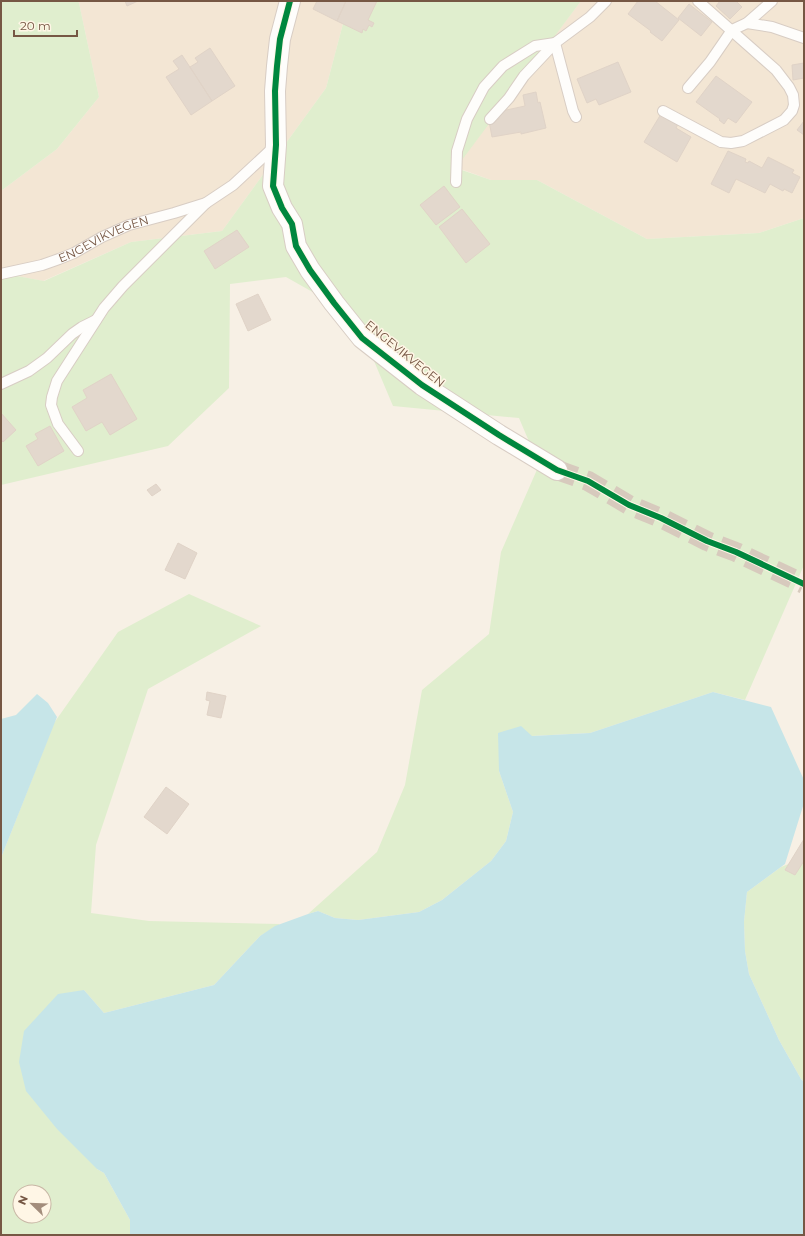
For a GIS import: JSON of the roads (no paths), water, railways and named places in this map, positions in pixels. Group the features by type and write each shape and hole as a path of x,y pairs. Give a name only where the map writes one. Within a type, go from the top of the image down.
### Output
{"street":[{"name":"ENGEVIKVEGEN","path":"290,1 280,39 277,66 275,92 276,145 273,186 282,208 292,224 296,246 314,276 362,338 422,385 499,435 557,470"}],"lane":[{"path":"490,119 509,98 524,76 556,43 590,17 606,1"},
{"path":"663,111 721,142 731,143 743,142 784,120 792,111 794,105 789,87 776,70 698,1"},
{"path":"688,88 710,62 732,30 747,23 772,1"},
{"path":"747,23 772,27 804,38"},
{"path":"556,43 573,111 576,117"},
{"path":"456,182 457,151 467,119 484,87 503,66 535,46 556,43"},
{"name":"ENGEVIKVEGEN","path":"78,451 58,424 51,405 57,381 98,319 123,286 206,203 233,185 276,145"},
{"name":"ENGEVIKVEGEN","path":"1,274 42,265 74,253 102,237 129,225 206,203"},
{"name":"ENGEVIKVEGEN","path":"1,384 29,371 47,358 72,334 98,319"}],"water":[{"path":"713,692 771,707 804,780 804,803 785,864 747,892 744,922 745,951 749,974 779,1040 804,1082 804,1235 130,1235 130,1220 104,1173 97,1169 57,1129 26,1091 19,1062 24,1031 58,994 84,990 104,1013 214,985 260,936 275,926 308,914 318,911 335,918 358,920 419,912 442,900 491,861 506,841 513,812 499,771 498,733 521,726 532,736 590,733"},
{"path":"37,694 48,703 57,717 1,858 1,719 16,715"}],"tunnel":[{"path":"557,470 588,481 629,505 661,518 707,541 736,552 804,584"}]}
